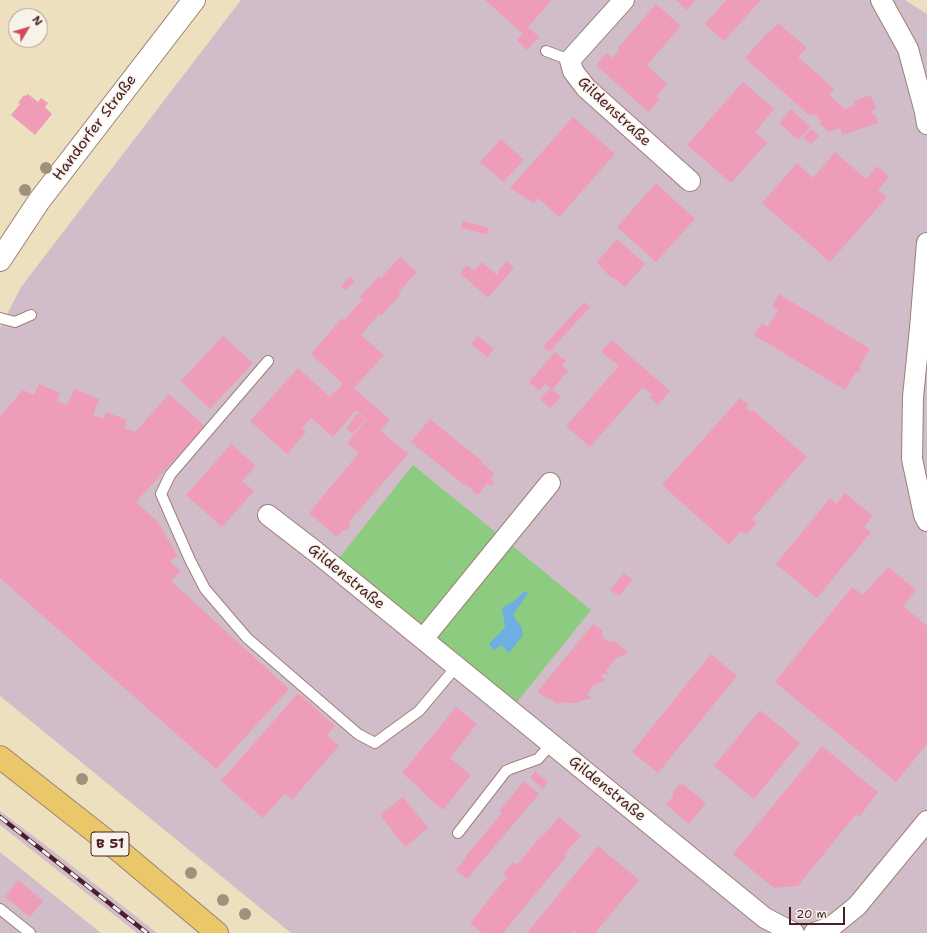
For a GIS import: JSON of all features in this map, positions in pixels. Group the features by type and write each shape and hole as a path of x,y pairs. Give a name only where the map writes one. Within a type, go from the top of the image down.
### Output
{"main road":[{"name":"B 51","path":"0,758 122,853 217,933"}],"street":[{"name":"Handorfer Straße","path":"0,260 39,201 194,0"},
{"name":"Gildenstraße","path":"624,0 570,60 573,71 586,88 690,181"},
{"path":"882,0 908,49 927,124"},
{"path":"927,243 920,328 912,397 912,459 924,514 927,521"},
{"path":"423,639 550,483"},
{"name":"Gildenstraße","path":"268,515 316,552 765,918 794,933"},
{"path":"814,933 831,927 857,906 927,821"}],"lane":[{"path":"546,51 570,60"},
{"path":"0,318 15,322 31,315"},
{"path":"268,361 170,475 161,494 190,560 205,589 247,638 358,734 375,743 419,711 456,666"},
{"path":"458,833 506,771 538,759 551,744"},
{"path":"0,909 30,933"}],"shaded area":[{"path":"241,0 905,0 927,14 927,933 291,933 0,696 0,328 21,287"},
{"path":"0,811 157,933 137,933 0,825"},
{"path":"0,852 101,933 0,933"}],"green space":[{"path":"413,465 591,610 517,702 339,558"}],"water":[{"path":"525,591 528,593 513,615 522,628 523,635 509,653 501,645 494,650 489,644 505,627 502,608 514,601"}],"building":[{"path":"485,0 552,0 528,27 539,37 527,50 517,40 523,34"},
{"path":"676,0 696,0 687,10"},
{"path":"726,0 761,0 724,41 705,24"},
{"path":"656,4 681,26 647,65 667,84 656,96 660,99 648,112 596,65 607,53 613,58 619,50 618,48"},
{"path":"778,23 807,48 798,57 834,89 829,95 845,109 855,105 854,101 871,95 876,109 871,110 873,115 875,114 878,123 842,135 840,128 829,132 820,124 820,119 813,113 810,116 745,58"},
{"path":"743,82 774,109 755,132 767,143 731,183 687,145"},
{"path":"28,94 38,102 41,98 48,103 45,107 52,114 35,135 11,115 20,104 18,103 24,95 26,96"},
{"path":"791,109 810,127 798,140 779,123"},
{"path":"573,117 615,154 559,217 538,198 534,203 510,188"},
{"path":"811,129 819,136 811,144 803,137"},
{"path":"501,139 524,160 503,182 480,162"},
{"path":"835,152 866,179 877,166 889,177 878,190 887,197 830,262 762,203 797,163 813,178"},
{"path":"656,183 695,219 656,262 617,227"},
{"path":"463,221 489,228 487,235 461,228"},
{"path":"617,239 645,264 625,287 614,278 611,278 597,262"},
{"path":"400,257 417,272 398,293 400,295 381,316 379,314 361,335 384,355 354,388 390,420 381,430 376,427 408,454 349,522 350,526 346,531 342,531 337,537 309,513 359,453 347,443 367,419 356,410 333,437 311,418 302,428 306,432 287,454 250,421 298,368 330,397 335,391 351,405 336,391 343,384 311,354 342,318 344,320 363,299 360,297 379,276 381,278"},
{"path":"507,261 514,268 488,298 460,273 467,265 474,271 482,262 497,275 499,272 498,271"},
{"path":"350,276 355,281 346,290 341,286"},
{"path":"779,294 870,349 859,367 861,368 858,373 856,372 845,390 754,335 762,323 768,327 778,310 772,306"},
{"path":"584,302 590,307 549,352 543,347"},
{"path":"223,336 253,363 210,409 181,381"},
{"path":"478,336 494,349 487,357 471,344"},
{"path":"612,340 670,391 658,405 650,398 652,395 643,387 590,447 566,426 619,366 601,352"},
{"path":"555,352 566,361 562,365 568,371 552,390 561,397 550,408 540,399 550,388 545,384 539,391 529,382"},
{"path":"39,384 60,393 57,401 67,405 75,389 99,399 93,415 104,419 106,412 127,420 124,428 135,432 169,394 205,426 136,502 158,522 177,555 170,562 181,571 171,581 289,689 216,769 0,578 0,416 23,390 34,395"},
{"path":"740,398 749,405 746,408 751,412 753,410 807,457 752,519 757,523 746,535 741,531 729,545 662,485"},
{"path":"358,413 366,419 353,434 346,428"},
{"path":"430,419 483,462 482,463 495,474 490,479 494,482 491,486 487,483 478,495 411,442"},
{"path":"231,444 256,466 242,481 254,491 222,527 186,495"},
{"path":"845,493 873,516 864,527 871,532 817,598 776,564 830,498 836,504"},
{"path":"888,567 916,590 903,606 927,626 927,744 896,782 775,682 852,587 863,595"},
{"path":"624,573 632,580 619,596 610,590"},
{"path":"593,624 603,631 601,634 603,636 602,637 612,643 614,641 629,653 616,658 606,671 608,673 606,675 604,673 601,676 606,680 593,686 587,694 591,698 575,703 562,703 561,701 558,704 537,692"},
{"path":"711,654 737,676 658,773 632,752"},
{"path":"298,693 335,726 327,735 339,746 292,800 285,793 263,818 221,781"},
{"path":"456,707 477,724 450,758 471,775 443,810 402,773"},
{"path":"760,710 800,743 754,799 714,766"},
{"path":"822,746 878,792 859,817 856,814 798,886 774,888 733,854"},
{"path":"535,771 548,782 543,789 530,778"},
{"path":"524,781 539,794 467,879 456,870 502,813 499,811"},
{"path":"683,784 706,803 689,824 664,803 665,802 667,804 673,796 673,792 679,785"},
{"path":"403,797 428,828 405,847 380,815"},
{"path":"559,817 581,835 564,855 566,857 503,933 482,933 470,923 507,877 503,874 513,862 517,865"},
{"path":"598,846 639,880 595,933 577,933 574,931 572,933 527,933"},
{"path":"18,880 43,901 30,917 5,897"}],"railway":[{"path":"0,817 147,933"}]}
